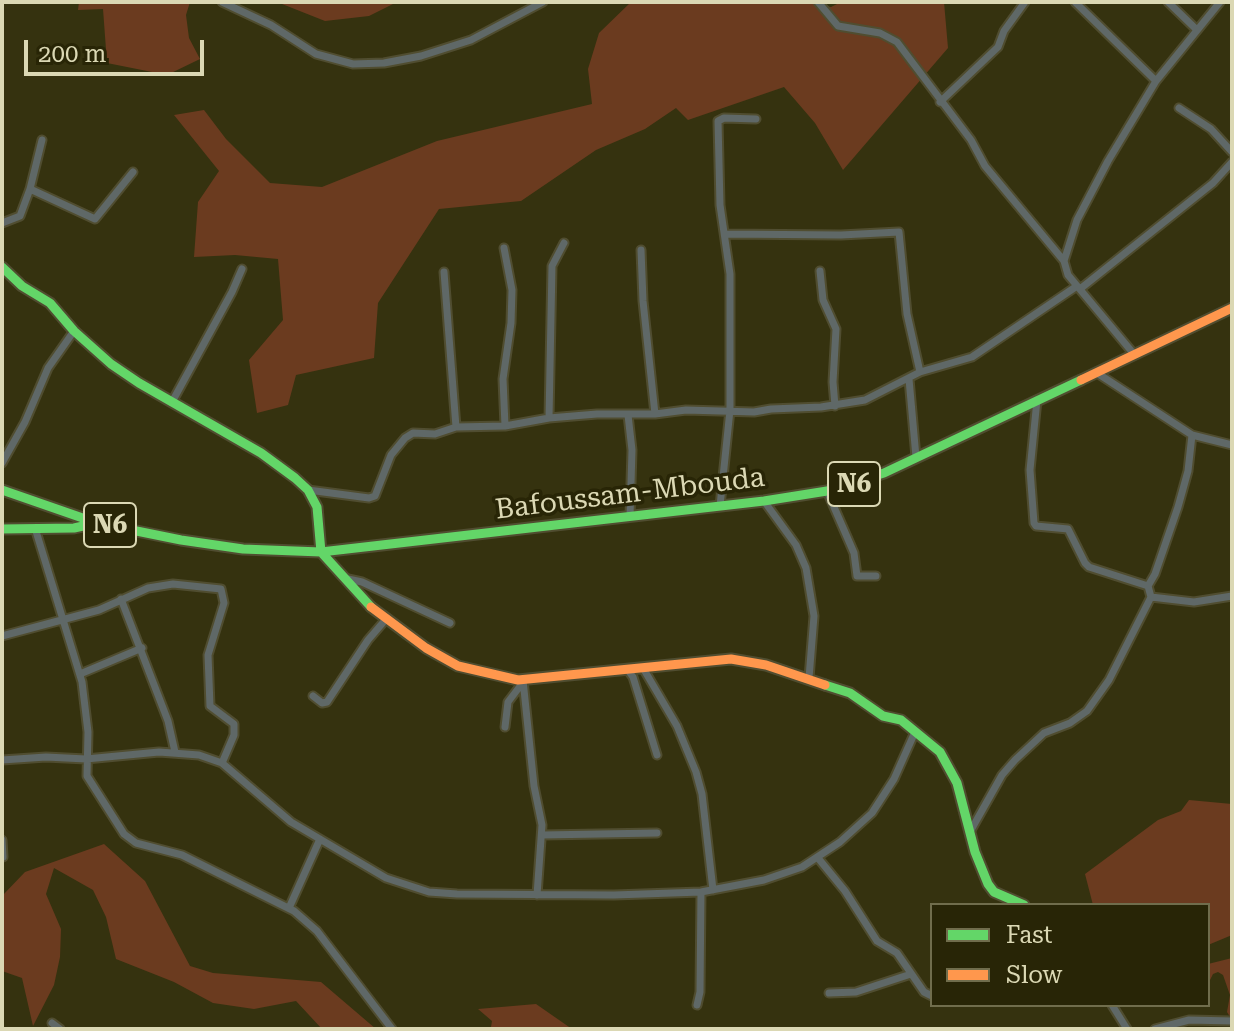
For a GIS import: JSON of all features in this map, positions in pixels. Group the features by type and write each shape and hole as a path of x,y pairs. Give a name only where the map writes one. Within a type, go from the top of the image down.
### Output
{"main road":[{"path":"2,267 22,286 50,303 74,331 111,364 261,453 308,490 319,514 321,552 348,579 363,600 426,648 458,666 523,680 731,659 809,678 850,693 879,714 901,720 937,748 957,783 988,884 994,892 1019,903"},
{"name":"Bafoussam-Mbouda","path":"2,490 97,523 212,545 321,552 764,501 857,483 917,460 1133,353 1232,308"},
{"path":"2,529 74,528 97,523"}],"street":[{"path":"222,2 271,25 316,54 353,64 384,63 421,56 471,40 543,2"},
{"path":"818,2 838,26 880,33 897,42 971,140 985,166 1064,261 1068,275 1133,353"},
{"path":"940,102 998,47 1004,31 1025,2"},
{"path":"1075,2 1156,81"},
{"path":"1168,2 1197,30"},
{"path":"1064,261 1077,220 1156,81 1220,2"},
{"path":"1179,108 1211,129 1232,152"},
{"path":"720,506 730,410 730,274 720,205 718,121 724,118 756,119"},
{"path":"2,223 20,216 42,140"},
{"path":"308,490 369,498 375,496 391,455 413,433 435,434 456,427 505,426 549,418 686,410 754,412 835,406 865,400 920,372 979,353 1078,287 1213,183 1232,162"},
{"path":"30,189 95,219 133,172"},
{"path":"725,234 899,232 907,314 920,372"},
{"path":"549,418 552,266 564,243"},
{"path":"504,248 512,290 503,379 505,426"},
{"path":"641,250 655,414"},
{"path":"172,402 242,269"},
{"path":"820,271 823,300 836,329 835,406"},
{"path":"444,272 456,427"},
{"path":"2,463 25,422 48,368 74,331"},
{"path":"1095,372 1192,435 1232,445"},
{"path":"909,379 917,460"},
{"path":"1037,400 1030,470 1034,523 1036,526 1068,529 1089,567 1148,586"},
{"path":"628,415 632,450 630,516"},
{"path":"971,830 1002,775 1015,760 1044,733 1070,723 1098,699 1151,597 1148,586 1178,507 1188,471 1192,435"},
{"path":"827,491 854,553 857,576 876,576"},
{"path":"764,501 796,545 806,568 814,616 809,678"},
{"path":"35,528 80,674 87,713 86,759 90,784 130,840 182,855 289,908 317,931 392,1029"},
{"path":"348,579 362,582 450,623"},
{"path":"2,636 99,610 140,590 165,584 218,588 223,592 224,603 208,655 210,706 234,724 234,735 222,763"},
{"path":"1151,597 1194,602 1232,596"},
{"path":"121,599 168,721 175,752"},
{"path":"313,696 322,703 327,702 368,640 387,618"},
{"path":"80,674 142,648"},
{"path":"643,668 677,726 696,772 702,794 713,890"},
{"path":"627,669 633,677 657,755"},
{"path":"505,727 508,702 523,680"},
{"path":"523,680 534,786 541,815 537,895"},
{"path":"2,760 27,757 86,759 175,752 199,755 222,763 272,808 320,839 386,878 429,892 537,895 701,892 774,877 818,858 872,813 894,779 915,732"},
{"path":"542,835 657,833"},
{"path":"289,908 320,839"},
{"path":"2,840 3,857"},
{"path":"818,858 845,891 877,941 897,953 924,992 930,995"},
{"path":"697,1005 701,892"},
{"path":"829,993 856,992 911,974"},
{"path":"1113,1007 1127,1029"},
{"path":"1155,1029 1189,1020 1232,1021"},
{"path":"52,1023 60,1029"}],"shaded area":[{"path":"79,2 190,2 186,15 189,38 200,59 167,75 107,63 103,9 78,10"},
{"path":"277,2 397,2 369,16 325,21"},
{"path":"631,2 804,2 831,7 841,2 944,2 948,48 843,170 815,123 784,87 688,120 676,108 645,129 596,150 521,201 439,209 378,303 374,358 296,375 288,405 257,413 249,360 283,320 278,259 235,255 194,257 198,202 219,171 174,115 204,110 226,139 270,183 322,187 437,141 592,104 588,69 599,33"},
{"path":"1189,800 1232,804 1232,935 1210,944 1210,903 1092,903 1085,874 1158,820 1181,811"},
{"path":"104,844 145,881 190,966 213,973 321,982 376,1029 322,1029 296,1001 254,1009 213,1003 174,982 116,959 106,917 93,890 54,868 46,894 61,929 60,957 54,985 33,1026 22,978 2,971 2,896 25,872"},
{"path":"1232,958 1232,1020 1227,1012 1230,995 1223,975 1218,972 1210,980 1210,964"},
{"path":"536,1004 572,1029 487,1029 492,1021 478,1009"}],"traffic: fast":[{"path":"2,267 22,286 50,303 74,331 111,364 261,453 295,478 308,490 317,507 321,552 371,607"},
{"path":"2,490 97,523 181,540 243,549 321,552 827,491 884,473 1081,380"},
{"path":"2,529 74,528 97,523"},
{"path":"825,685 850,693 883,716 901,720 940,752 957,783 975,852 988,884 994,892 1019,903"}],"traffic: slow":[{"path":"1081,380 1232,308"},
{"path":"371,607 426,648 458,666 518,680 731,659 766,665 825,685"}]}
